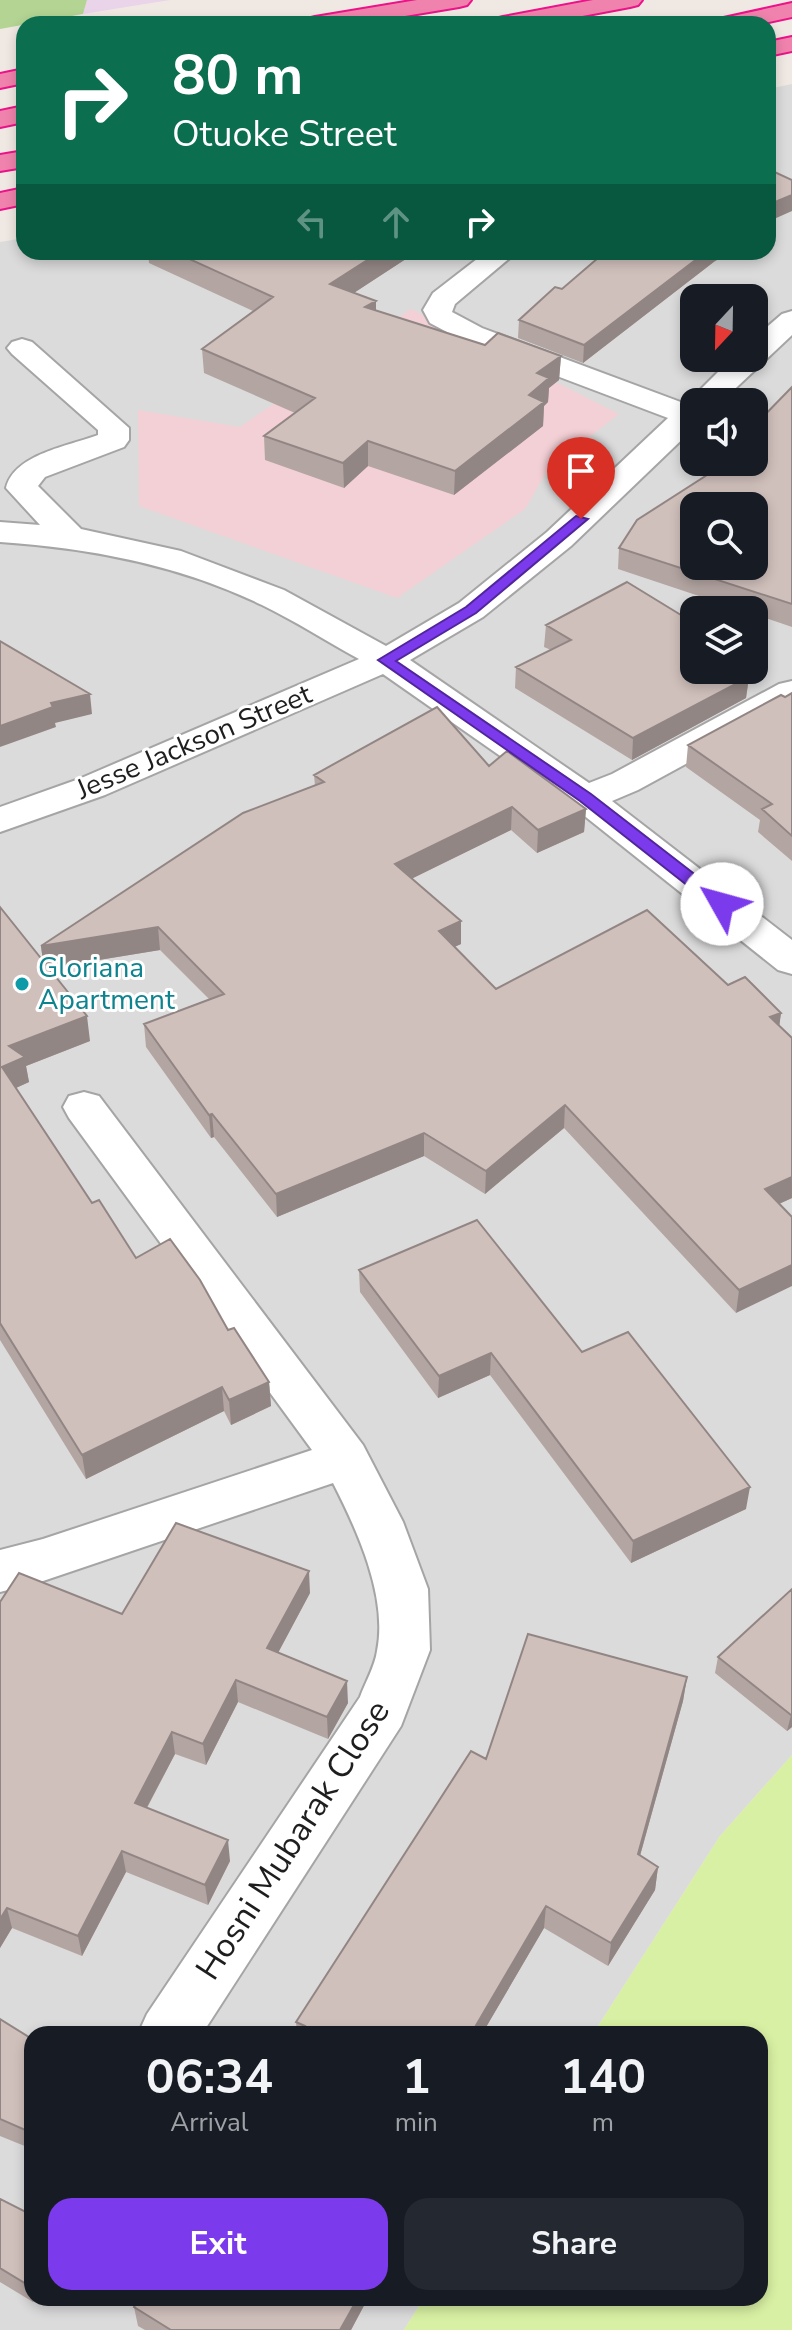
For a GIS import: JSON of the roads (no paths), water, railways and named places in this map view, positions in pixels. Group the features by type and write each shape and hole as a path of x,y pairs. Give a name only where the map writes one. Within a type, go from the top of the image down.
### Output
{"highway":[{"path":"363,16 459,0"},
{"path":"545,16 630,0"},
{"path":"764,16 792,10"}],"street":[{"path":"493,260 443,299 437,310 440,317 462,330 680,405"},
{"path":"768,341 792,320"},
{"path":"22,348 114,428 113,440 34,470 24,479 22,488 70,537"},
{"name":"Jesse Jackson Street","path":"718,388 735,372"},
{"name":"Jesse Jackson Street","path":"0,820 92,787 386,660 471,610 559,539 680,425"},
{"path":"0,532 70,537 169,558 272,597 386,660 585,798 792,961"},
{"path":"585,798 625,782 792,692"},
{"name":"Hosni Mubarak Close","path":"84,1107 346,1459 378,1522 402,1589 404,1650 382,1709 173,2026"},
{"path":"0,1571 43,1560 346,1459"}],"place":[{"name":"Gloriana Apartment","path":"22,984"}]}
